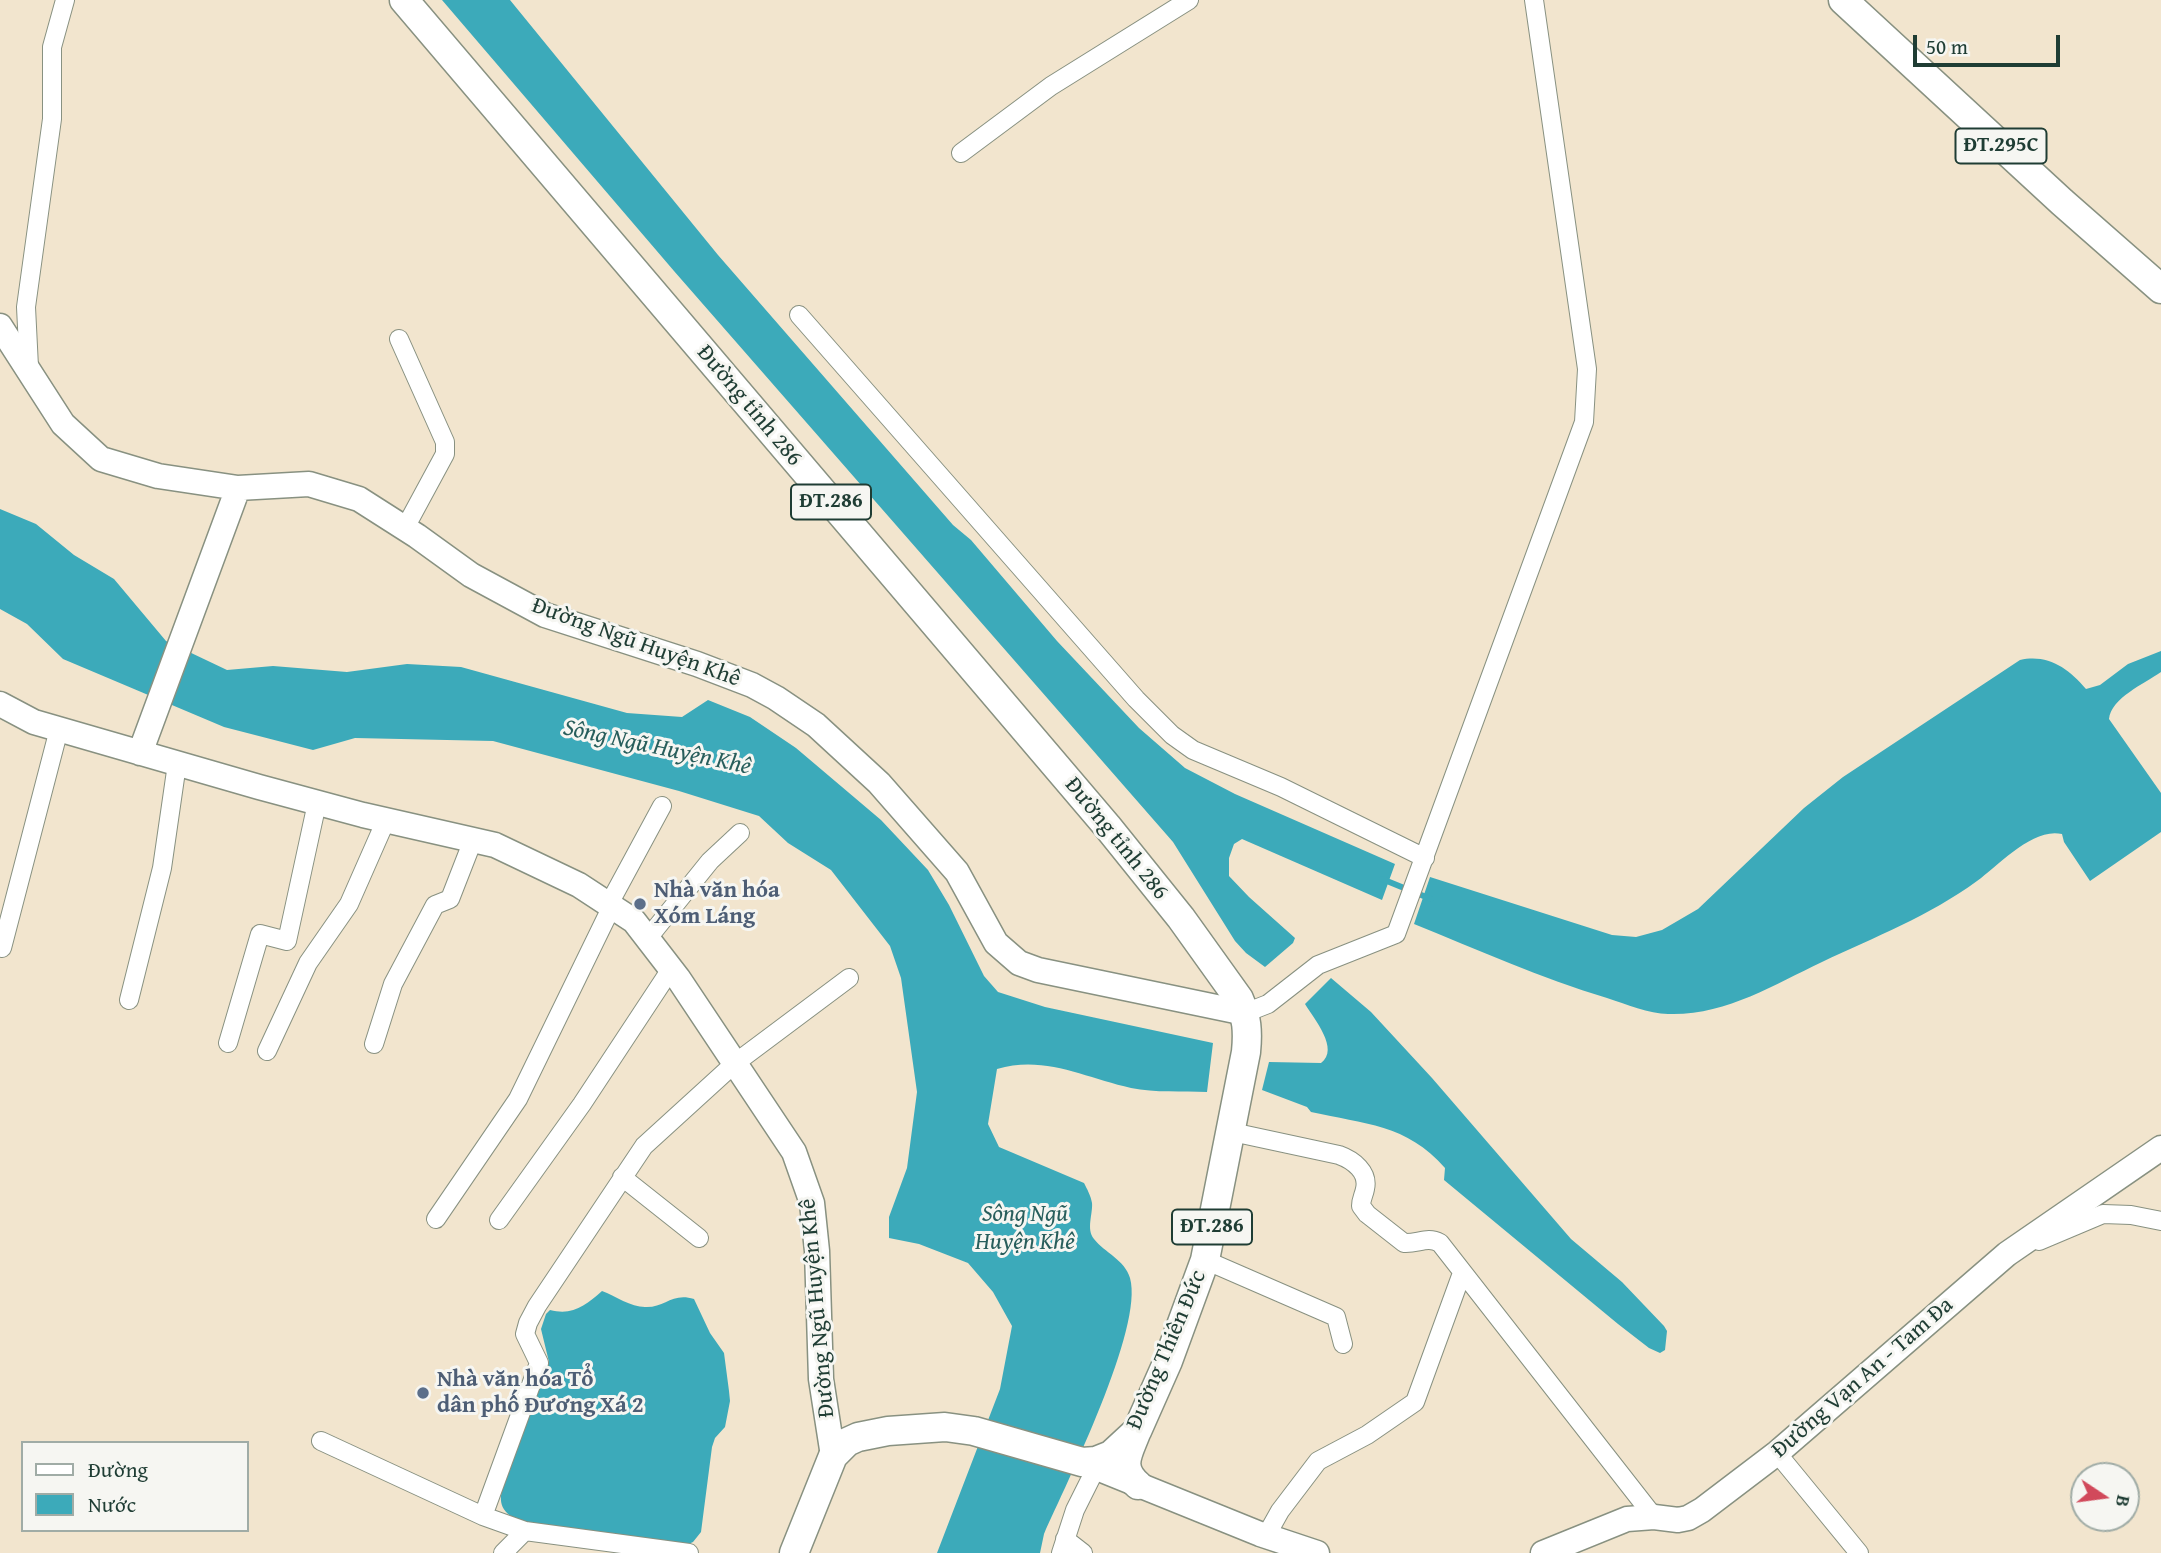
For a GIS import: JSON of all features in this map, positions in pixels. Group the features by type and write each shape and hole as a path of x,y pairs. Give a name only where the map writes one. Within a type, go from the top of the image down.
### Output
{"main road":[{"name":"Đường tỉnh 286","path":"404,0 1107,826 1181,918 1239,999 1245,1013"},
{"name":"ĐT.295C","path":"1843,0 2062,202 2161,289"},
{"name":"Đường Thiên Đức","path":"1089,1465 1111,1455 1137,1431 1168,1361 1205,1260 1232,1132 1248,1034 1245,1013"},
{"path":"794,1553 833,1456 847,1442 873,1433 946,1427 974,1431 1089,1465"},
{"name":"ĐT.286","path":"1137,1431 1127,1456 1126,1467 1129,1476 1138,1485"}],"street":[{"path":"29,369 26,307 52,119 52,47 65,0"},
{"path":"961,153 1051,86 1189,0"},
{"path":"1245,1013 1268,1004 1318,965 1396,934 1399,929 1584,422 1587,369 1534,0"},
{"path":"799,315 1136,699 1172,735 1194,750 1292,792 1423,865"},
{"name":"Đường Ngũ Huyện Khê","path":"0,326 63,424 102,459 158,476 238,488 309,484 359,499 471,575 545,615 697,664 752,685 816,725 879,783 957,872 996,943 1019,963 1038,970 1245,1013"},
{"path":"399,339 445,442 444,454 405,528"},
{"path":"144,744 238,488"},
{"name":"Đường Ngũ Huyện Khê","path":"0,704 34,722 59,729 144,744 177,764 317,803 495,845 579,885 634,921 671,969 794,1152 812,1203 817,1251 821,1379 833,1456"},
{"path":"2,948 59,729"},
{"path":"129,1000 162,868 177,764"},
{"path":"228,1044 260,934 287,941 317,803"},
{"path":"436,1219 518,1098 610,905 662,806"},
{"path":"267,1051 308,963 349,904 386,820"},
{"path":"648,939 710,861 740,833"},
{"path":"374,1044 393,984 435,905 450,899 473,840"},
{"path":"0,881 19,884"},
{"path":"499,1220 582,1104 671,969"},
{"path":"483,1516 539,1363 525,1334 528,1323 622,1177 644,1146 734,1065 849,978"},
{"path":"1232,1132 1350,1159 1359,1167 1366,1186 1361,1206 1367,1214 1404,1243 1426,1238 1440,1242 1654,1517"},
{"name":"Đường Vạn An - Tam Đa","path":"1543,1553 1627,1519 1688,1518 1777,1452 2007,1254 2161,1148"},
{"path":"622,1177 699,1238"},
{"path":"2007,1254 2103,1214 2131,1215 2161,1222"},
{"path":"1205,1260 1336,1317 1343,1344"},
{"path":"1266,1536 1280,1511 1318,1461 1367,1435 1415,1402 1462,1273"},
{"path":"321,1441 483,1516 525,1531 689,1553"},
{"path":"1777,1452 1859,1553"},
{"path":"1083,1553 1063,1546 1089,1465 1266,1536 1317,1553"},
{"path":"503,1553 525,1531"}],"water":[{"path":"442,0 510,0 718,255 953,525 971,540 1057,641 1139,728 1185,768 1235,794 1395,864 1382,900 1242,839 1234,844 1229,858 1229,876 1295,938 1293,943 1265,967 1246,953 1235,941 1173,842 674,271"},
{"name":"Sông Ngũ Huyện Khê","path":"0,509 36,524 74,555 114,579 166,641 227,670 273,666 347,672 407,664 461,667 627,713 682,717 708,700 750,717 796,748 881,820 928,870 949,905 984,976 998,992 1045,1007 1213,1043 1207,1092 1140,1090 1048,1066 1015,1065 997,1069 988,1124 999,1147 1084,1183 1092,1203 1092,1235 1098,1244 1124,1266 1130,1278 1131,1301 1126,1332 1115,1367 1085,1443 1044,1534 1040,1553 937,1553 1000,1389 1012,1326 993,1292 968,1263 919,1244 889,1238 889,1217 907,1168 917,1092 901,978 890,946 831,870 788,843 759,816 679,791 493,741 355,738 313,750 224,727 63,659 27,624 0,609"},
{"path":"2161,651 2161,672 2122,698 2111,711 2109,719 2161,793 2161,832 2090,881 2064,842 2062,834 2040,836 2017,849 1959,894 1882,935 1748,997 1709,1010 1689,1013 1661,1014 1645,1011 1534,973 1414,924 1430,877 1612,935 1636,937 1662,930 1698,909 1804,808 1843,777 2020,660 2040,659 2057,664 2086,689 2100,685 2128,664"},
{"path":"1331,978 1371,1012 1432,1078 1571,1239 1622,1282 1664,1326 1667,1331 1665,1350 1660,1353 1649,1348 1444,1180 1445,1168 1431,1153 1415,1142 1367,1123 1311,1112 1307,1107 1262,1090 1269,1062 1321,1063 1326,1057 1328,1050 1324,1034 1305,1004"},
{"path":"602,1291 640,1307 652,1307 680,1297 694,1299 710,1333 724,1353 730,1401 725,1427 715,1438 712,1447 701,1532 693,1542 684,1546 521,1522 508,1514 502,1504 501,1493 505,1478 549,1362 541,1329 546,1314 550,1310 566,1312 579,1308"}],"waterway":[{"path":"1382,879 1431,899"}],"place":[{"name":"Nhà văn hóa Xóm Láng","path":"640,904"},
{"name":"Nhà văn hóa Tổ dân phố Đương Xá 2","path":"423,1393"}]}
